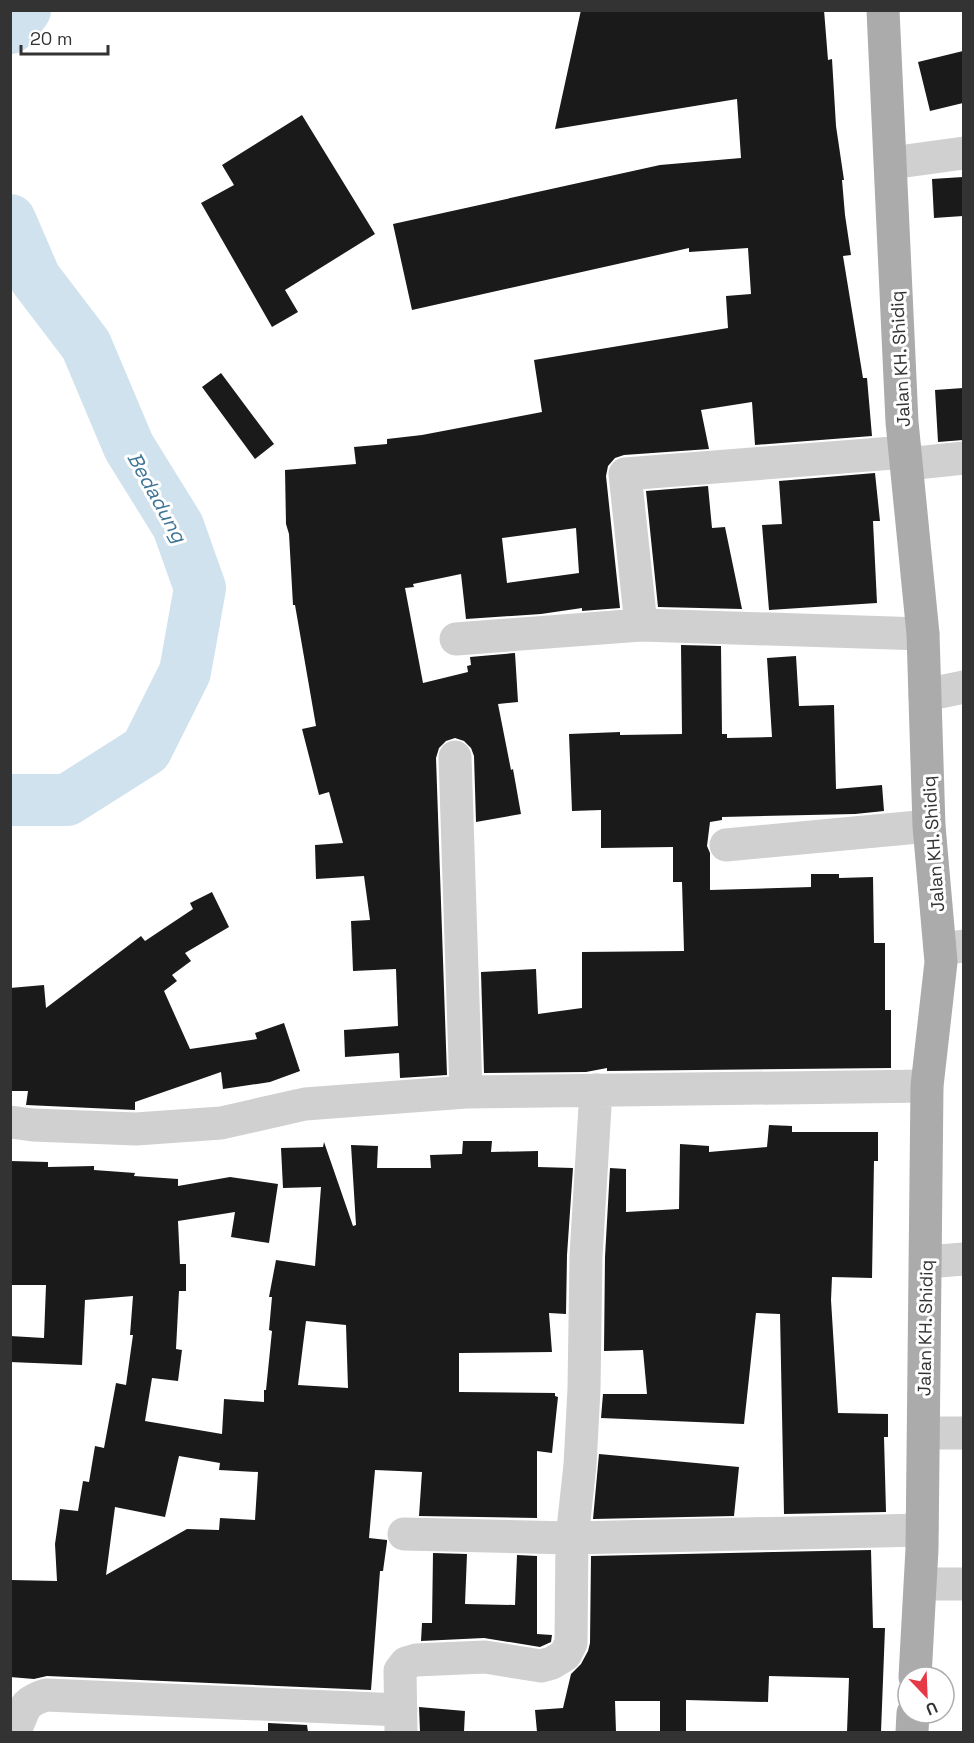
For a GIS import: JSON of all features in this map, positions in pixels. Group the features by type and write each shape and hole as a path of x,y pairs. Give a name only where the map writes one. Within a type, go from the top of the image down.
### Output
{"main road":[{"name":"Jalan KH. Shidiq","path":"884,10 902,422 923,634 929,826 952,947 941,962 927,1086 924,1432 921,1584 916,1665"}],"street":[{"path":"891,163 963,153"},
{"path":"641,625 625,474 907,458 963,458"},
{"path":"456,639 641,625 923,634"},
{"path":"925,695 963,687"},
{"path":"455,757 466,1092"},
{"path":"726,845 929,826"},
{"path":"10,1122 136,1129 221,1123 305,1104 466,1092 927,1086"},
{"path":"14,1732 19,1725 22,1709 33,1699 46,1695 401,1721 400,1671 406,1663 416,1660 485,1657 541,1666 552,1663 565,1655 571,1643 572,1538 582,1432 586,1256 596,1090"},
{"path":"926,1262 963,1259"},
{"path":"924,1432 963,1433"},
{"path":"404,1534 572,1538 922,1530"},
{"path":"921,1584 963,1584"}],"building":[{"path":"581,10 824,10 828,60 832,59 836,126 851,255 843,256 863,378 867,378 872,436 755,445 752,402 701,410 709,449 624,455 615,458 608,466 606,476 620,608 582,611 582,608 541,614 466,619 461,574 413,584 414,587 405,588 423,683 468,672 467,666 471,665 470,657 515,653 518,702 498,704 521,814 476,822 474,756 471,748 464,741 455,738 446,741 439,748 436,758 447,1075 400,1078 399,1053 345,1057 344,1030 398,1026 396,969 353,971 351,921 370,920 364,876 316,879 315,845 343,843 329,792 319,795 302,729 316,726 295,605 293,605 289,534 286,524 285,470 356,464 354,447 387,444 387,439 422,435 542,412 534,360 728,328 726,296 751,294 748,248 689,252 689,248 412,310 393,224 660,165 741,158 737,99 555,129","holes":["576,528 579,573 507,583 502,538"]},
{"path":"963,51 963,103 930,111 918,62"},
{"path":"302,115 375,234 285,290 298,312 272,327 201,203 234,185 222,165"},
{"path":"963,177 963,216 934,218 932,179"},
{"path":"221,373 274,444 255,459 202,387"},
{"path":"963,388 963,440 938,442 935,390"},
{"path":"875,473 880,521 873,521 877,603 769,610 762,525 782,524 779,481"},
{"path":"708,486 712,528 725,527 742,609 658,607 646,491"},
{"path":"681,645 721,646 722,734 727,734 727,738 772,737 767,658 796,656 799,706 834,705 836,789 882,785 884,811 855,814 722,817 722,820 710,822 707,846 710,853 710,890 811,887 811,874 839,874 839,878 873,877 874,943 885,943 885,1010 891,1010 891,1068 607,1071 607,1068 586,1072 484,1073 481,972 536,969 538,1014 582,1008 582,952 684,951 682,882 673,882 673,847 601,848 601,810 572,811 569,734 620,732 620,735 682,734"},
{"path":"212,892 229,927 185,953 191,961 172,975 177,981 164,991 190,1049 257,1039 255,1033 284,1023 300,1071 270,1082 223,1089 221,1072 135,1102 135,1110 26,1105 28,1091 10,1091 10,988 44,985 46,1008 141,936 145,941 193,909 190,903"},
{"path":"769,1125 792,1126 792,1132 878,1132 878,1161 874,1161 872,1278 832,1277 831,1300 838,1413 888,1414 888,1437 884,1437 886,1512 784,1514 780,1314 756,1313 744,1424 601,1418 603,1394 647,1394 643,1350 604,1351 605,1257 610,1168 626,1169 626,1212 679,1209 680,1144 709,1146 709,1152 767,1147"},
{"path":"463,1141 492,1141 491,1152 538,1151 538,1167 573,1168 567,1255 566,1314 549,1313 552,1352 459,1353 459,1392 555,1393 558,1397 552,1453 537,1451 537,1518 419,1516 422,1472 375,1470 369,1538 387,1540 387,1542 383,1571 380,1571 371,1690 47,1676 34,1679 10,1677 11,1580 57,1581 55,1544 60,1509 78,1511 83,1481 89,1482 95,1446 104,1448 116,1383 126,1385 133,1335 130,1335 133,1296 85,1300 82,1365 10,1362 10,1336 44,1338 46,1285 10,1285 10,1161 48,1162 48,1167 94,1166 94,1170 178,1179 178,1186 230,1177 278,1184 269,1243 231,1237 235,1212 178,1221 180,1264 186,1264 186,1291 179,1291 176,1349 182,1350 178,1381 152,1378 145,1421 222,1434 224,1399 264,1402 272,1331 269,1330 272,1297 269,1297 276,1260 315,1266 321,1187 283,1188 281,1148 323,1147 324,1142 353,1226 356,1225 351,1145 378,1146 377,1168 431,1168 430,1155 462,1154","holes":["306,1321 346,1325 348,1388 298,1385","179,1456 220,1463 219,1470 258,1472 255,1520 220,1518 219,1530 187,1529 106,1575 115,1507 165,1517"]},
{"path":"599,1454 739,1467 734,1516 593,1519"},
{"path":"871,1550 873,1628 885,1628 881,1732 847,1732 849,1678 769,1676 768,1702 686,1700 686,1732 660,1732 660,1701 615,1701 616,1732 537,1732 535,1710 563,1708 571,1674 581,1664 588,1651 591,1556"},
{"path":"433,1553 467,1554 465,1604 515,1605 517,1555 537,1556 537,1634 552,1635 551,1642 540,1647 484,1638 421,1641 422,1623 432,1623"},
{"path":"419,1707 465,1711 464,1732 420,1732"},
{"path":"268,1723 307,1725 308,1732 268,1732"}],"waterway":[{"name":"Bedadung","path":"10,28 25,10"},
{"name":"Bedadung","path":"10,220 35,278 86,345 129,447 178,526 200,588 185,672 146,750 67,800 10,800"}]}
